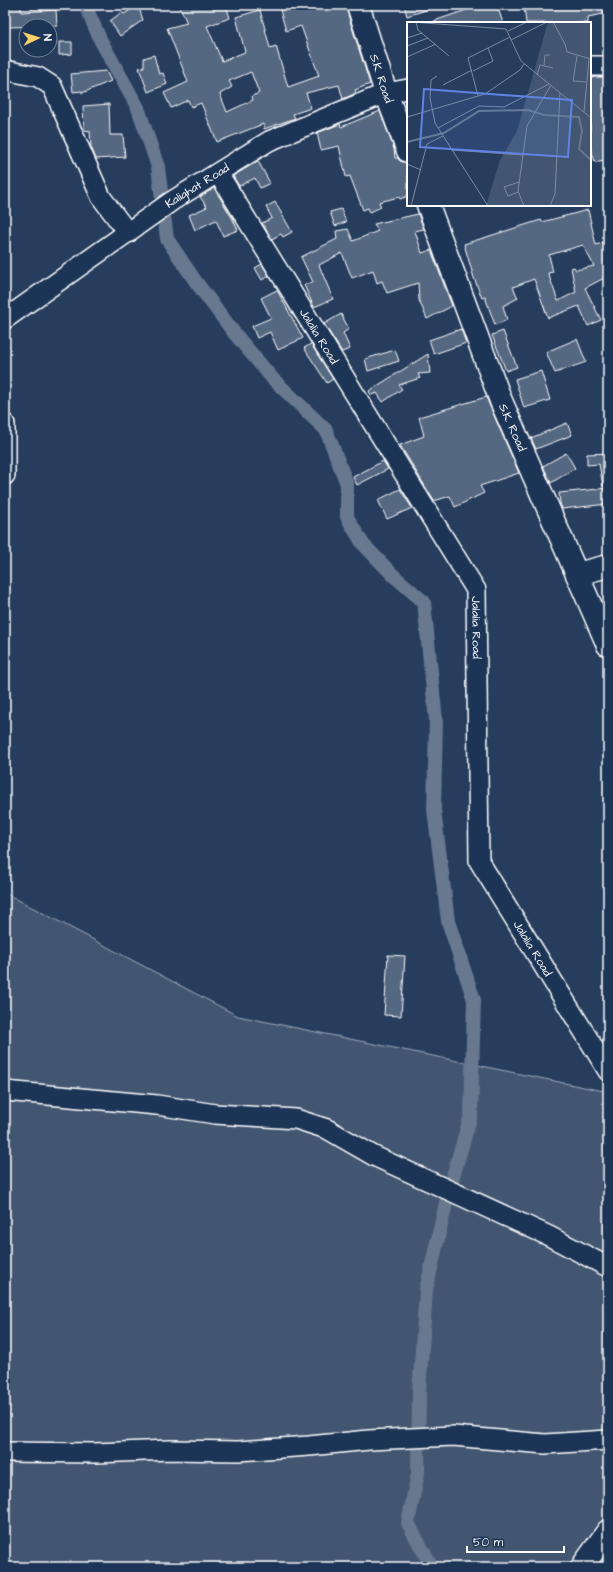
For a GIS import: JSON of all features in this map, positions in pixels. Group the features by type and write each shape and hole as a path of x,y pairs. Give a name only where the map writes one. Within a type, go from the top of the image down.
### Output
{"main road":[{"name":"S.K. Road","path":"358,5 386,93 407,148"},
{"name":"S.K. Road","path":"428,206 501,401 608,645"},
{"path":"577,574 608,566"},
{"path":"582,1567 608,1530"}],"street":[{"path":"591,66 608,66"},
{"path":"5,70 38,77 52,86 101,197 128,233"},
{"name":"Kalighat Road","path":"5,319 148,218 269,141 386,93 407,89"},
{"name":"Jalalia Road","path":"218,173 476,590 479,861 608,1071"},
{"path":"5,424 5,475"},
{"path":"5,1091 157,1105 215,1114 296,1119 327,1129 374,1156 549,1236 608,1267"},
{"path":"5,1452 95,1453 170,1450 238,1450 445,1436 545,1444 608,1440"}],"shaded area":[{"path":"5,893 238,1016 608,1092 608,1567 5,1567"}],"building":[{"path":"7,5 21,5 21,12 56,10 56,18 18,18 18,27 8,27"},
{"path":"138,5 143,20 120,36 110,21 122,12 124,14"},
{"path":"179,5 226,5 230,18 207,26 222,61 245,52 236,17 260,10 270,48 276,46 288,87 319,76 301,26 286,31 280,10 296,5 321,5 322,10 336,5 345,5 370,84 355,90 356,93 343,99 339,85 306,93 311,108 293,114 295,118 264,129 263,124 217,142 201,103 191,107 188,100 171,108 164,93 188,82 167,28 187,23","holes":["251,72 259,93 252,96 253,100 227,112 220,94 232,87 229,81"]},
{"path":"404,5 435,5 436,7 407,16"},
{"path":"481,5 497,5 503,22 434,22"},
{"path":"608,5 608,13 588,17 588,22 526,22 524,6"},
{"path":"59,42 72,42 72,54 59,55"},
{"path":"154,55 159,74 163,73 167,84 148,92 139,68 144,67 144,58"},
{"path":"106,71 111,81 82,93 82,91 73,92 71,74"},
{"path":"595,77 608,77 608,159 595,162 591,148 591,79"},
{"path":"109,104 110,135 123,135 125,157 96,159 91,147 90,131 84,130 83,106"},
{"path":"380,111 394,149 395,158 407,163 407,196 379,202 381,207 370,212 368,208 363,210 350,176 346,177 339,146 321,150 317,133 340,124 341,127"},
{"path":"258,161 270,183 260,188 255,178 239,186 233,176"},
{"path":"214,188 238,230 223,236 216,220 195,230 189,215 207,207 200,197"},
{"path":"275,202 292,232 283,237 281,234 272,239 262,223 272,218 266,207"},
{"path":"341,209 346,222 335,226 330,212"},
{"path":"588,210 596,245 608,241 608,276 585,288 601,320 588,326 579,306 548,318 534,279 513,287 518,298 503,306 507,320 495,325 485,297 482,298 474,278 464,244 541,220 542,222","holes":["583,245 594,266 576,270 574,267 571,268 576,292 558,301 548,273 553,272 549,255"]},
{"path":"418,214 424,229 415,231 422,253 431,250 452,306 427,319 419,300 418,283 387,293 382,281 377,283 373,270 352,278 342,253 319,265 333,299 314,307 304,285 313,282 301,257 337,239 336,231 348,229 353,241 378,231 374,224"},
{"path":"262,264 269,276 262,280 255,268"},
{"path":"277,290 303,338 278,350 270,332 257,338 252,326 271,318 261,298"},
{"path":"341,314 349,329 343,333 350,349 342,352 324,324"},
{"path":"461,329 466,343 434,354 429,340"},
{"path":"503,331 517,367 506,371 492,335"},
{"path":"577,339 586,362 555,373 546,352"},
{"path":"311,344 333,379 327,383 304,348"},
{"path":"395,350 399,361 368,371 365,359"},
{"path":"428,354 430,373 418,374 420,378 399,385 402,389 383,402 377,393 371,395 369,391"},
{"path":"541,371 550,400 524,408 515,379"},
{"path":"486,397 519,473 480,486 484,493 455,507 450,496 434,501 400,445 424,436 419,417"},
{"path":"567,423 572,435 536,449 531,438"},
{"path":"566,453 575,468 551,483 543,466"},
{"path":"608,453 608,485 603,486 599,464 587,465 587,454"},
{"path":"383,461 388,469 357,485 353,477"},
{"path":"608,488 608,504 562,509 559,493"},
{"path":"400,489 412,508 387,519 378,500"},
{"path":"388,955 405,956 401,1016 384,1015"}],"waterway":[{"path":"85,5 101,41 138,108 158,167 167,239 196,282 235,334 273,379 326,430 347,484 347,517 363,544 393,575 424,602 436,721 434,810 448,921 474,1000 471,1115 449,1190 426,1290 419,1392 418,1473 408,1523 432,1567"}]}
